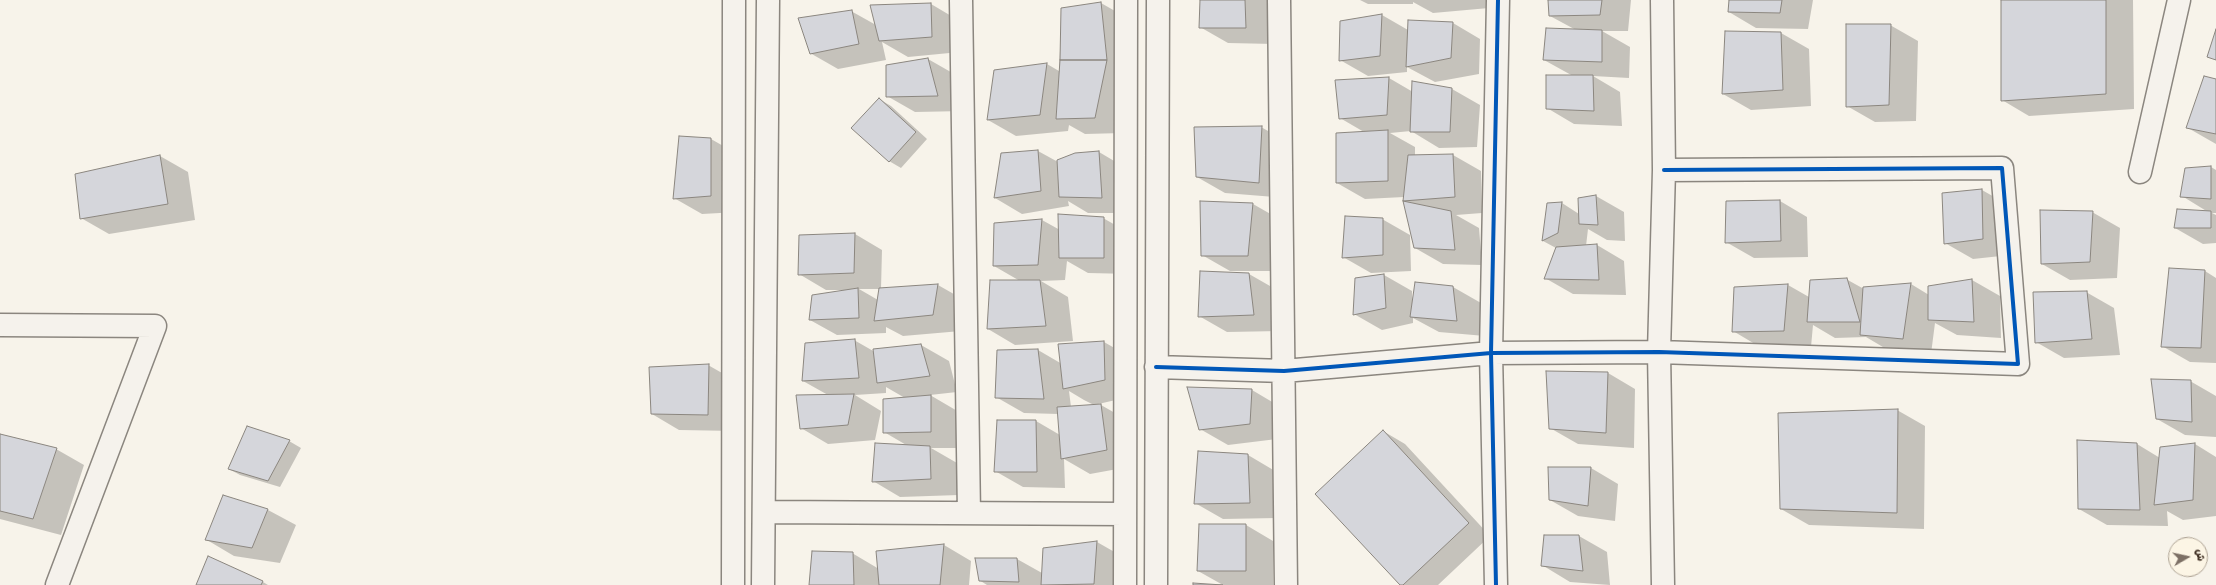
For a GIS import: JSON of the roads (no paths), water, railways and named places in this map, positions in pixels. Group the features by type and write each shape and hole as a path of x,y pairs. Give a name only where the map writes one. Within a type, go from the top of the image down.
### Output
{"street":[{"path":"733,585 734,0"},
{"path":"762,585 764,512 768,0"},
{"path":"961,0 969,513"},
{"path":"1125,585 1126,0"},
{"path":"1156,585 1158,0"},
{"path":"1279,0 1286,585"},
{"path":"1496,585 1491,353 1498,0"},
{"path":"1662,0 1664,170 1659,352 1663,585"},
{"path":"2140,172 2179,0"},
{"path":"1156,367 1284,371 1491,353 1659,352 2018,364 2002,168 1664,170"},
{"path":"0,325 155,326 57,585"},
{"path":"764,512 1125,514"}]}
